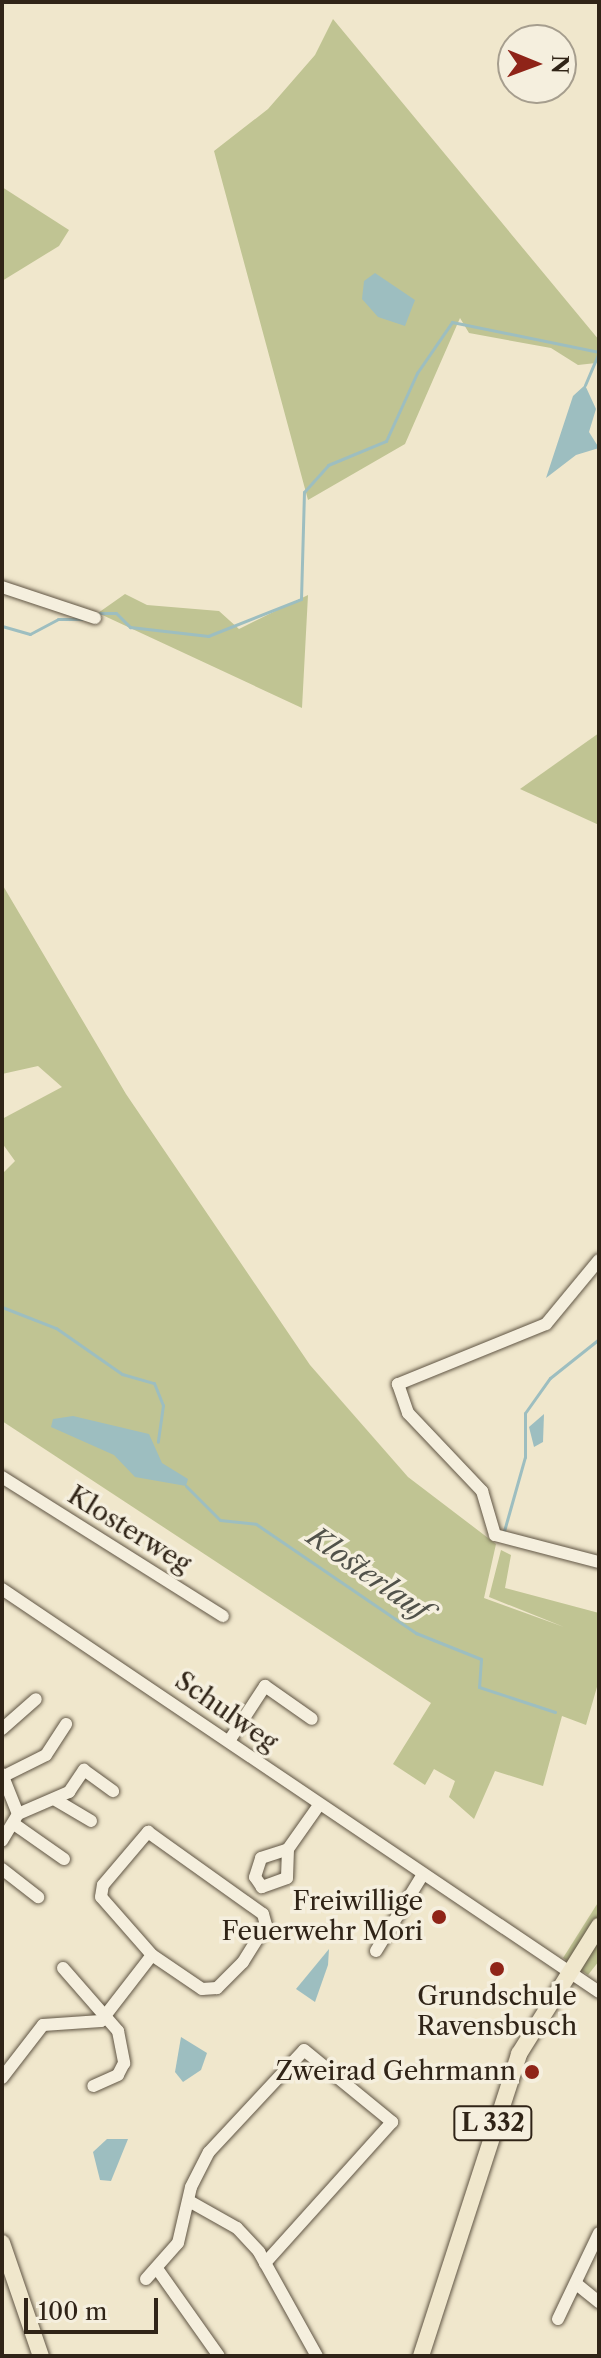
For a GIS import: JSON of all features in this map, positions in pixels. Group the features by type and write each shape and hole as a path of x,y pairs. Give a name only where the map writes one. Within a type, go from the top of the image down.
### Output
{"main road":[{"name":"L 332","path":"421,2356 496,2113 536,2020 599,1926"},
{"path":"2,2243 41,2356"}],"street":[{"path":"2,587 95,618"},
{"path":"596,1260 546,1324 398,1384 408,1413 482,1491 495,1535 599,1562"},
{"name":"Klosterweg","path":"2,1494 6,1479 223,1616"},
{"name":"Schulweg","path":"2,1589 229,1741 566,1974 599,1992"},
{"path":"229,1741 265,1686 312,1719"},
{"path":"2,1729 36,1699"},
{"path":"64,1859 16,1819 2,1776 46,1755 66,1724"},
{"path":"2,1841 16,1819 54,1799 84,1770 113,1791"},
{"path":"54,1799 91,1821"},
{"path":"251,1902 262,1887 287,1878 288,1849 319,1805"},
{"path":"148,1832 251,1902 266,1925 230,1980 217,1988 202,1989 152,1955 101,1897 103,1885 148,1832"},
{"path":"262,1887 255,1877 261,1858 288,1849"},
{"path":"2,1869 38,1897"},
{"path":"376,1951 422,1876"},
{"path":"2,2078 43,2025 85,2025 107,2013 152,1955"},
{"path":"63,1968 107,2013 124,2063 118,2075 93,2086"},
{"path":"146,2279 158,2270 178,2243 189,2201 209,2152 304,2050 392,2122 265,2263"},
{"path":"189,2201 237,2228 265,2263 317,2356"},
{"path":"558,2319 579,2286 599,2233"},
{"path":"158,2270 219,2356"},
{"path":"579,2286 599,2302"}],"green space":[{"path":"333,19 599,340 599,351 596,363 578,365 551,348 469,333 460,318 405,444 308,500 214,151 268,109 315,55"},
{"path":"2,187 69,230 59,246 2,281"},
{"path":"125,594 147,605 219,611 239,629 308,595 302,708 98,613"},
{"path":"599,733 599,825 520,789"},
{"path":"2,884 126,1094 310,1365 408,1477 496,1544 484,1598 564,1627 489,1597 501,1550 511,1555 505,1588 599,1613 599,1680 586,1725 562,1716 543,1786 495,1771 474,1819 449,1797 455,1781 434,1769 425,1785 393,1764 431,1703 2,1421 2,1174 15,1161 2,1143 2,1119 62,1087 38,1066 2,1074"},
{"path":"599,1901 599,1961 588,1975 563,1958"}],"water":[{"path":"375,273 415,300 405,326 378,317 362,299 364,281"},
{"path":"585,385 596,409 589,432 599,448 576,455 546,478 573,396"},
{"path":"544,1414 543,1442 534,1447 529,1427"},
{"path":"73,1416 149,1434 162,1463 188,1479 186,1486 135,1477 114,1455 51,1427 53,1419"},
{"path":"329,1949 328,1965 315,2002 296,1989"},
{"path":"181,2037 207,2053 201,2070 183,2082 175,2072"},
{"path":"107,2139 128,2139 111,2181 100,2180 93,2152"}],"waterway":[{"path":"100,613 116,613 130,627 208,636 301,599 304,492 328,465 386,441 417,373 452,322 599,352"},
{"path":"585,385 599,352"},
{"path":"2,626 30,634 58,619 83,619"},
{"name":"Klosterlauf","path":"2,1307 56,1328 122,1374 154,1383 163,1405 158,1442"},
{"path":"504,1531 525,1457 525,1413 550,1378 599,1339"},
{"name":"Klosterlauf","path":"186,1486 220,1520 256,1524 416,1633 481,1659 479,1687 555,1712"}],"place":[{"name":"Freiwillige Feuerwehr Mori","path":"439,1917"},
{"name":"Grundschule Ravensbusch","path":"497,1969"},
{"name":"Zweirad Gehrmann","path":"532,2072"}]}
